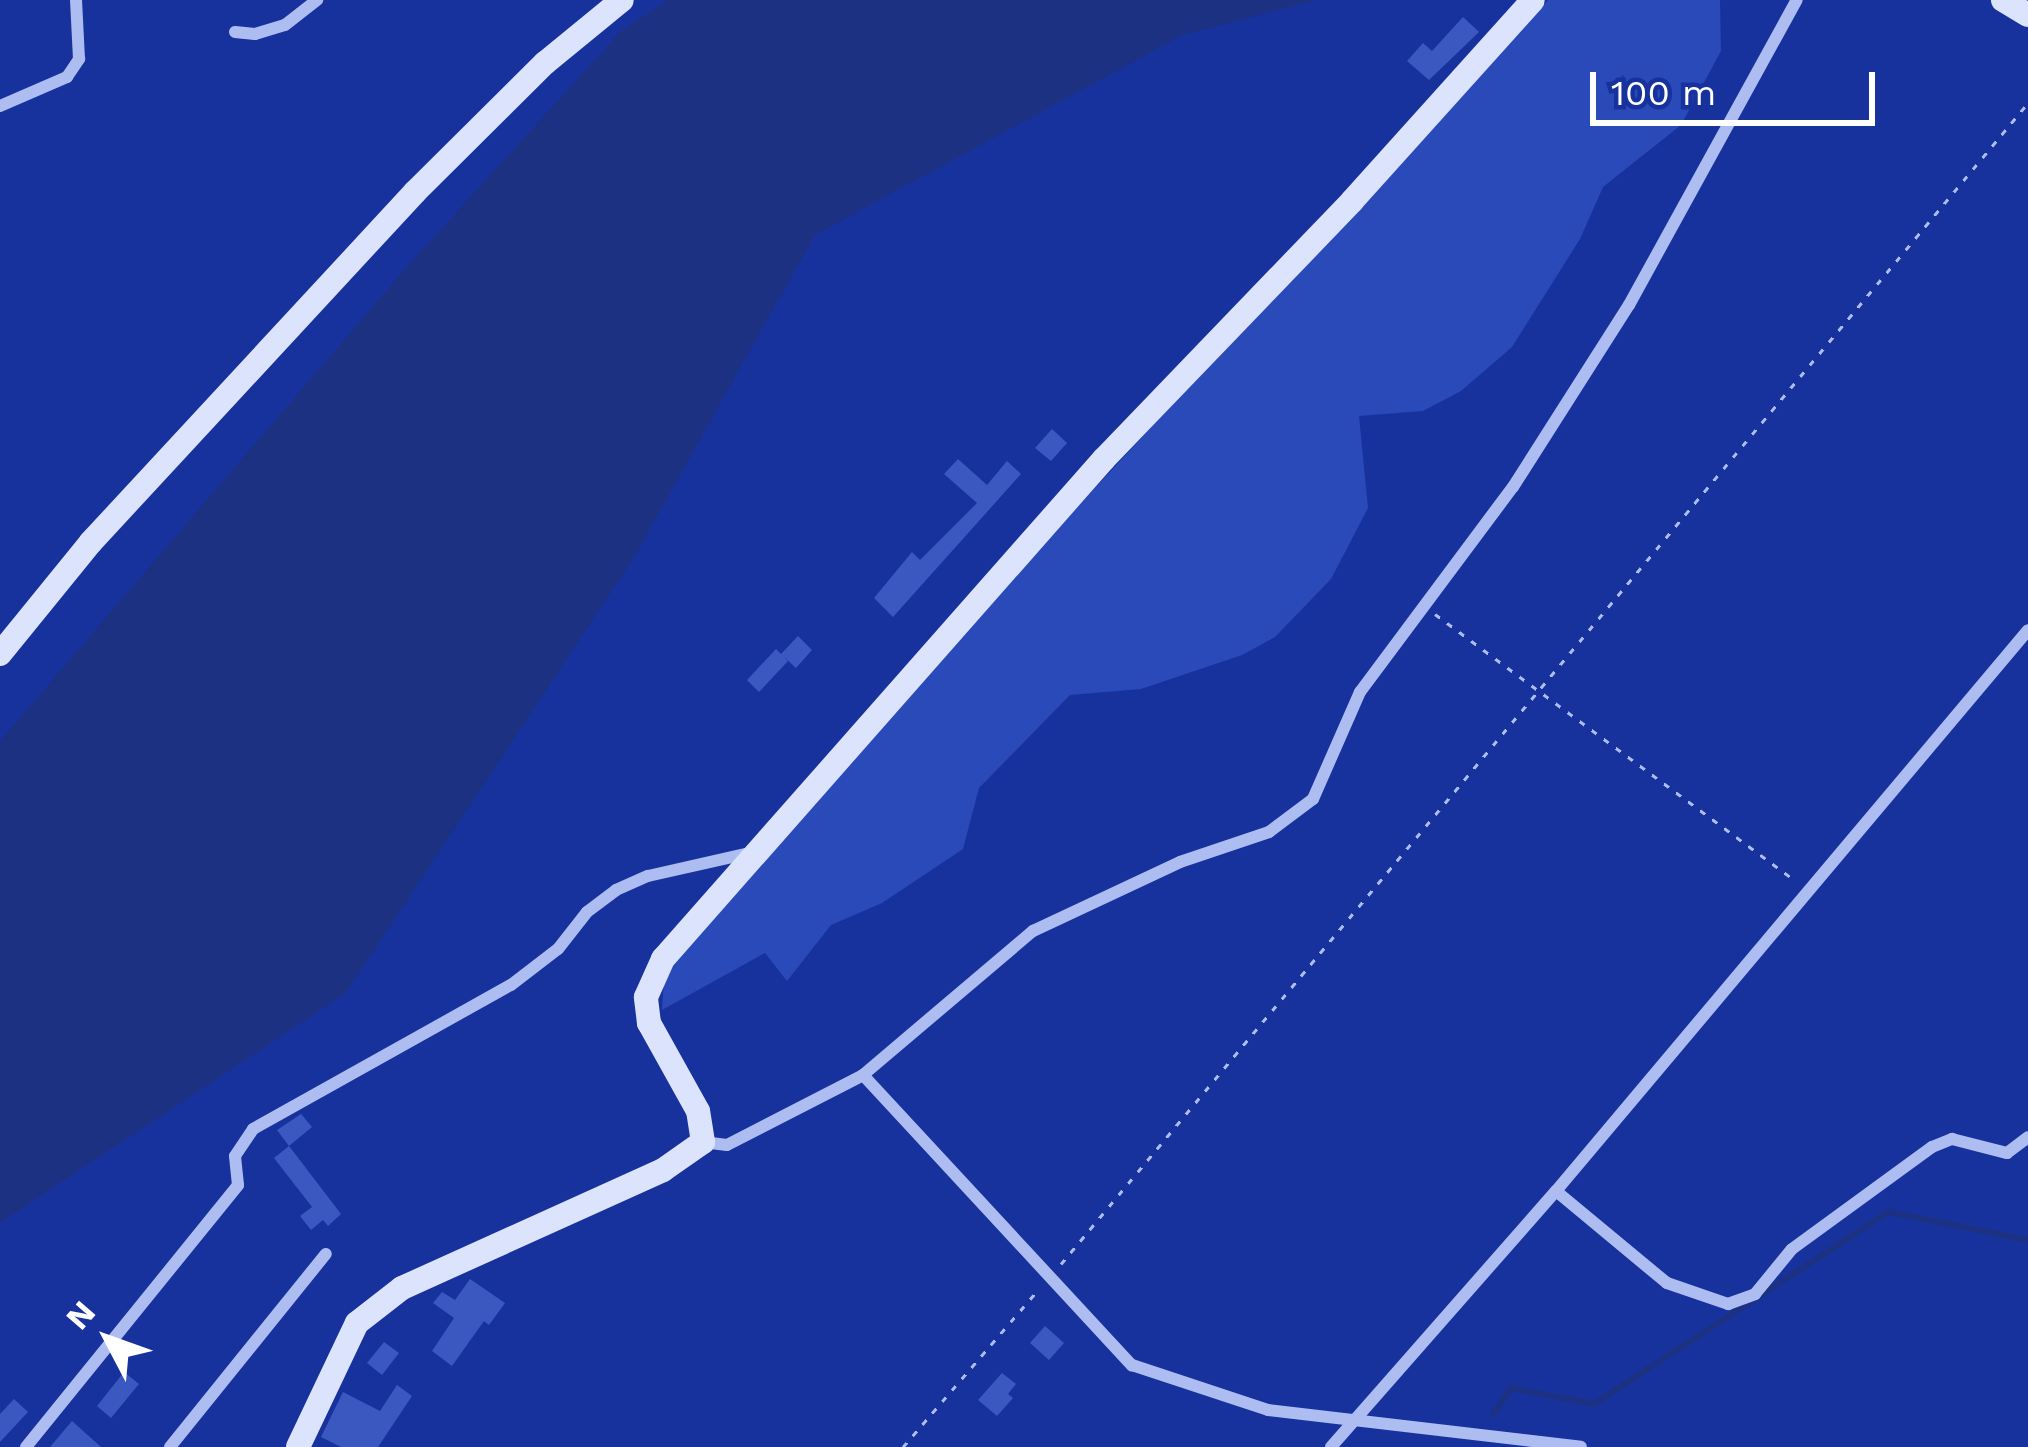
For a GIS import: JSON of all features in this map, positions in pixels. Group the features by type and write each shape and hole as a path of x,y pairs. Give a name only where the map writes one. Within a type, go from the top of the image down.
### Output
{"main road":[{"path":"0,654 119,512 259,367 415,192 545,62 622,0"},
{"path":"298,1447 357,1323 402,1288 663,1170 703,1142 698,1111 649,1023 646,997 663,959 1104,459 1352,202 1533,0"},
{"path":"2003,0 2028,15"}],"street":[{"path":"0,106 67,77 79,59 76,0"},
{"path":"235,32 255,34 285,25 317,0"},
{"path":"703,1142 727,1145 863,1075 1033,931 1180,862 1269,832 1312,799 1360,692 1513,487 1629,305 1797,0"},
{"path":"1331,1447 1556,1191 2028,630"},
{"path":"26,1447 238,1185 235,1156 254,1129 511,985 557,950 586,911 616,890 648,876 759,850"},
{"path":"863,1075 1132,1365 1268,1410 1351,1424 1581,1447"},
{"path":"1556,1191 1667,1282 1728,1304 1755,1294 1792,1249 1932,1147 1952,1139 2007,1153 2028,1137"},
{"path":"170,1447 326,1254"}],"path":[{"path":"903,1447 1048,1279 1285,988 1540,692 2028,103"},
{"path":"1424,606 1808,891"}],"shaded area":[{"path":"668,0 1317,0 1183,35 815,235 633,559 346,993 0,1223 0,741 404,270 620,32"},
{"path":"1548,0 1720,0 1721,51 1681,125 1603,187 1580,239 1512,347 1461,391 1423,411 1359,416 1368,508 1331,579 1275,637 1242,655 1141,689 1070,695 979,788 963,849 882,903 831,925 787,981 765,953 662,1010 664,979 701,928 939,656"}],"building":[{"path":"1463,17 1479,32 1429,80 1407,61 1423,43 1432,51"},
{"path":"1052,429 1067,443 1051,461 1035,448"},
{"path":"958,459 987,485 1007,461 1021,474 893,617 874,598 912,552 920,560 977,503 944,474"},
{"path":"798,636 812,650 796,668 781,654"},
{"path":"776,649 788,661 759,692 747,680"},
{"path":"301,1114 312,1127 289,1146 277,1130"},
{"path":"289,1146 341,1214 328,1226 323,1220 311,1230 300,1216 312,1207 274,1158"},
{"path":"470,1279 505,1303 489,1325 484,1321 452,1366 432,1351 454,1318 433,1303 442,1292 455,1300"},
{"path":"1045,1326 1064,1343 1049,1360 1030,1343"},
{"path":"384,1342 399,1353 382,1375 367,1363"},
{"path":"124,1372 139,1384 111,1418 97,1406"},
{"path":"1002,1373 1016,1384 1008,1394 1013,1398 997,1416 978,1400"},
{"path":"397,1385 412,1396 378,1447 341,1447 321,1437 343,1392 380,1411"},
{"path":"14,1399 28,1412 0,1442 0,1414"},
{"path":"72,1421 101,1447 50,1447"}],"waterway":[{"path":"1493,1414 1511,1388 1594,1404 1889,1212 2028,1240"}]}
